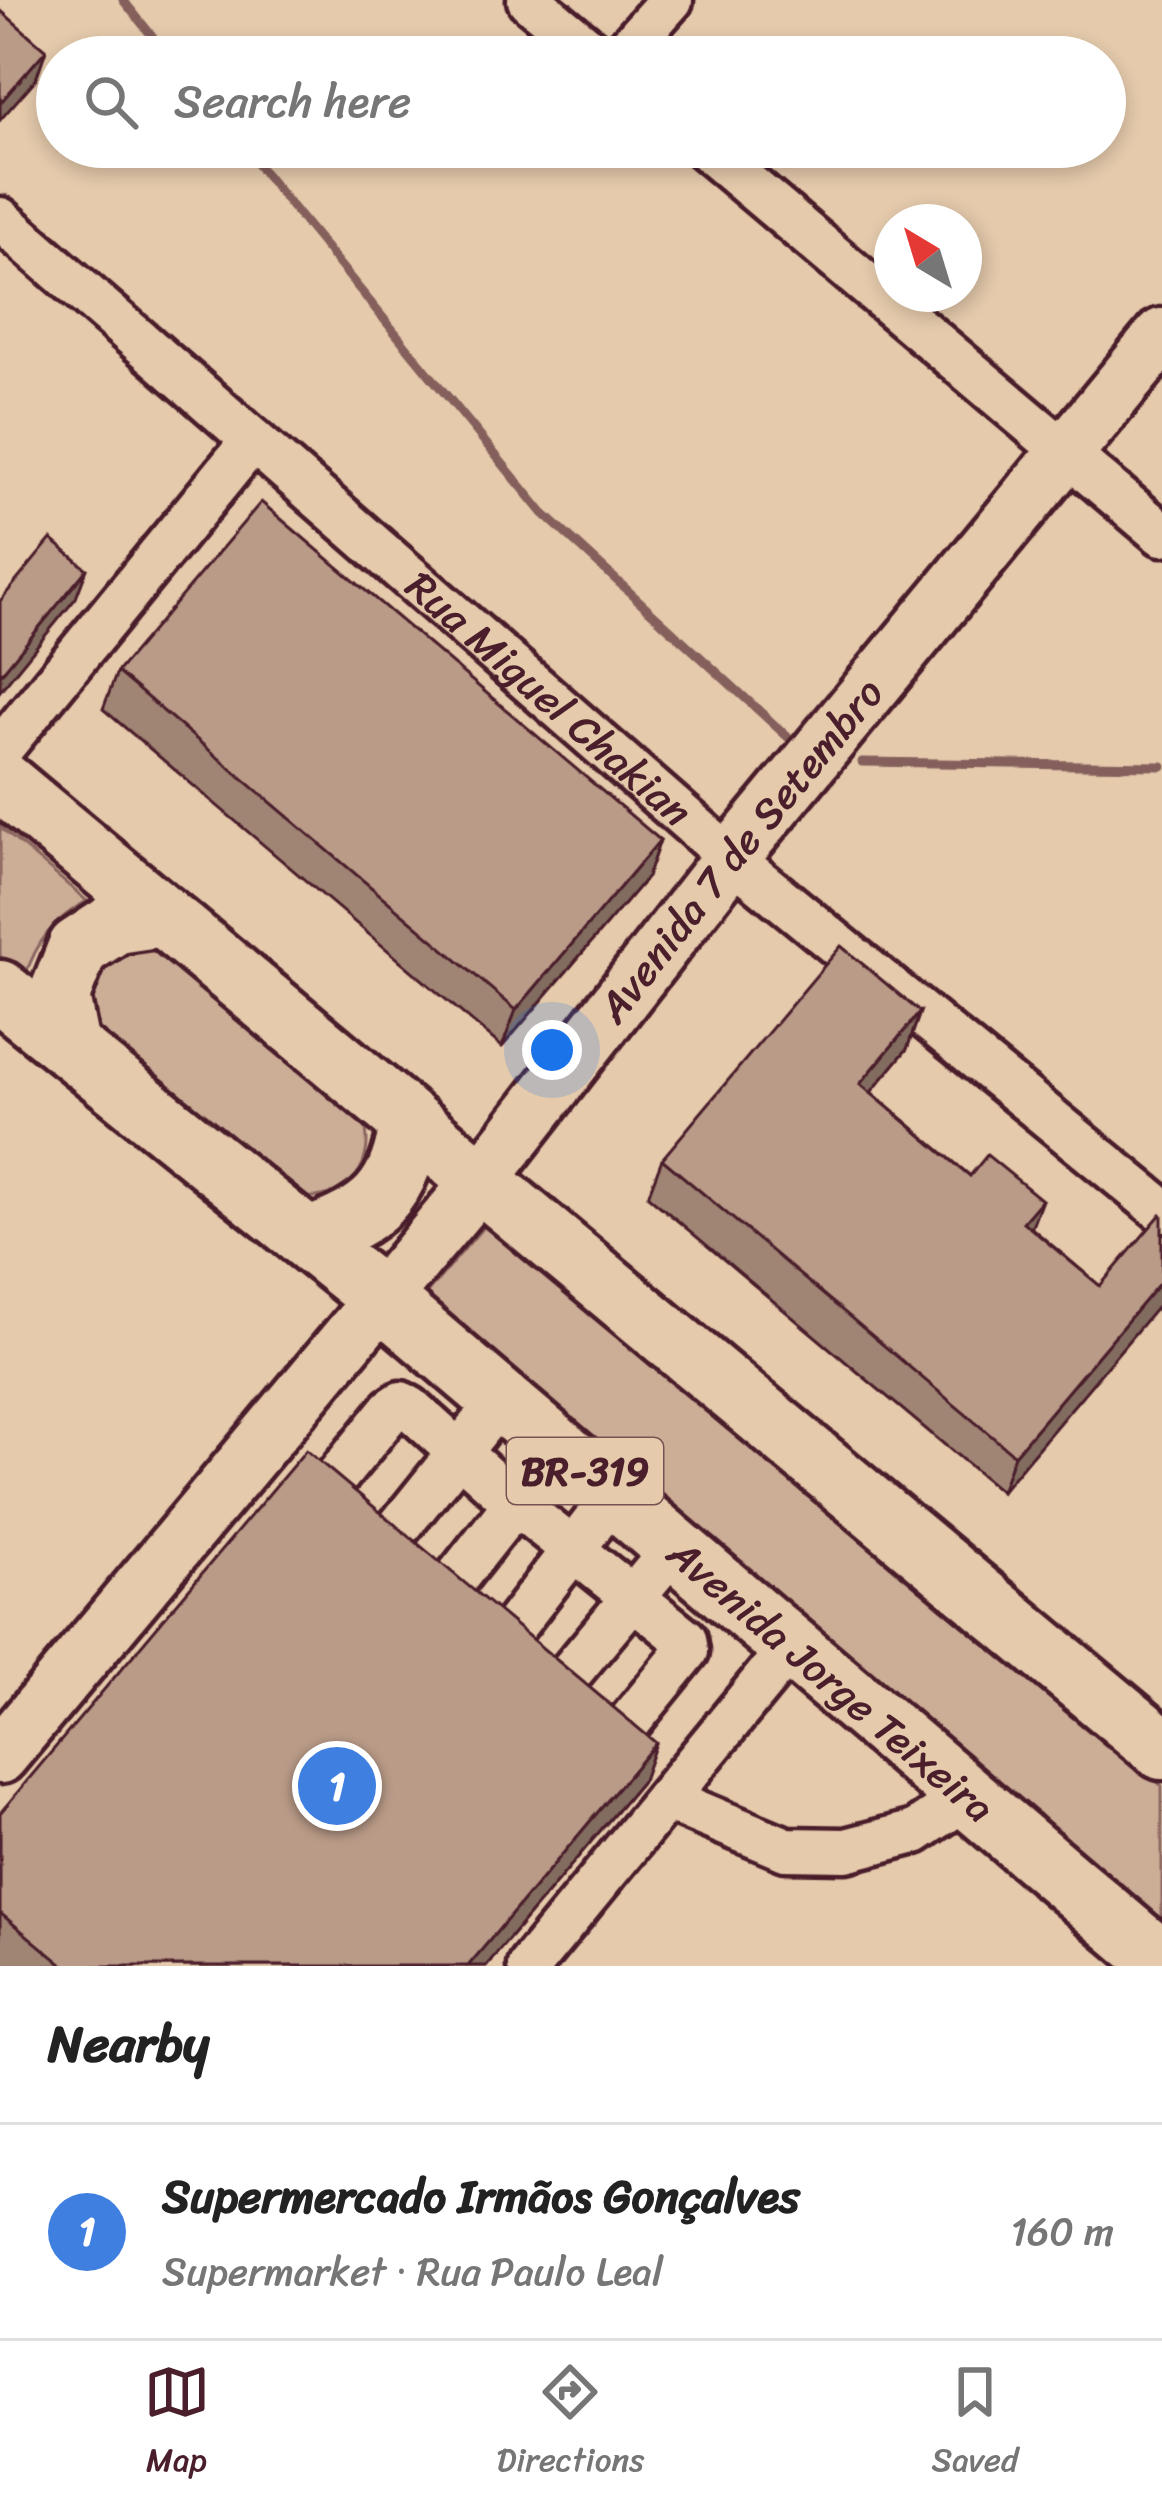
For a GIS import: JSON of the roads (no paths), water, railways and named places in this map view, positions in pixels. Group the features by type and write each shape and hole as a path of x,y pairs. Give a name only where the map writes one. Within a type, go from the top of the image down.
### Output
{"highway":[{"path":"0,780 1162,1749"},
{"path":"69,1046 59,996 78,948 116,923 163,916"},
{"name":"Avenida Jorge Teixeira","path":"0,991 382,1299 1162,1961"},
{"path":"308,1239 343,1226 388,1192 404,1163 410,1123"}],"main road":[{"name":"Avenida 7 de Setembro","path":"0,1756 480,1181 731,858 1162,336"}],"street":[{"path":"529,0 573,36"},
{"path":"639,36 671,0"},
{"path":"729,168 1162,534"},
{"name":"Rua Miguel Chakian","path":"0,220 731,858 1162,1210"},
{"path":"0,750 253,440"},
{"path":"391,1537 501,1400"},
{"path":"330,1485 401,1403 687,1645 687,1652 627,1725"},
{"path":"450,1586 558,1449"},
{"path":"509,1633 614,1496"},
{"path":"565,1679 674,1548"},
{"path":"529,1966 790,1648"},
{"path":"666,1799 786,1849 846,1850 915,1832 968,1797"}],"waterway":[{"path":"123,0 152,36"},
{"path":"260,168 543,513 791,740"},
{"path":"862,762 1162,766"}],"place":[{"name":"Supermercado Irmãos Gonçalves","path":"337,1786"}]}
